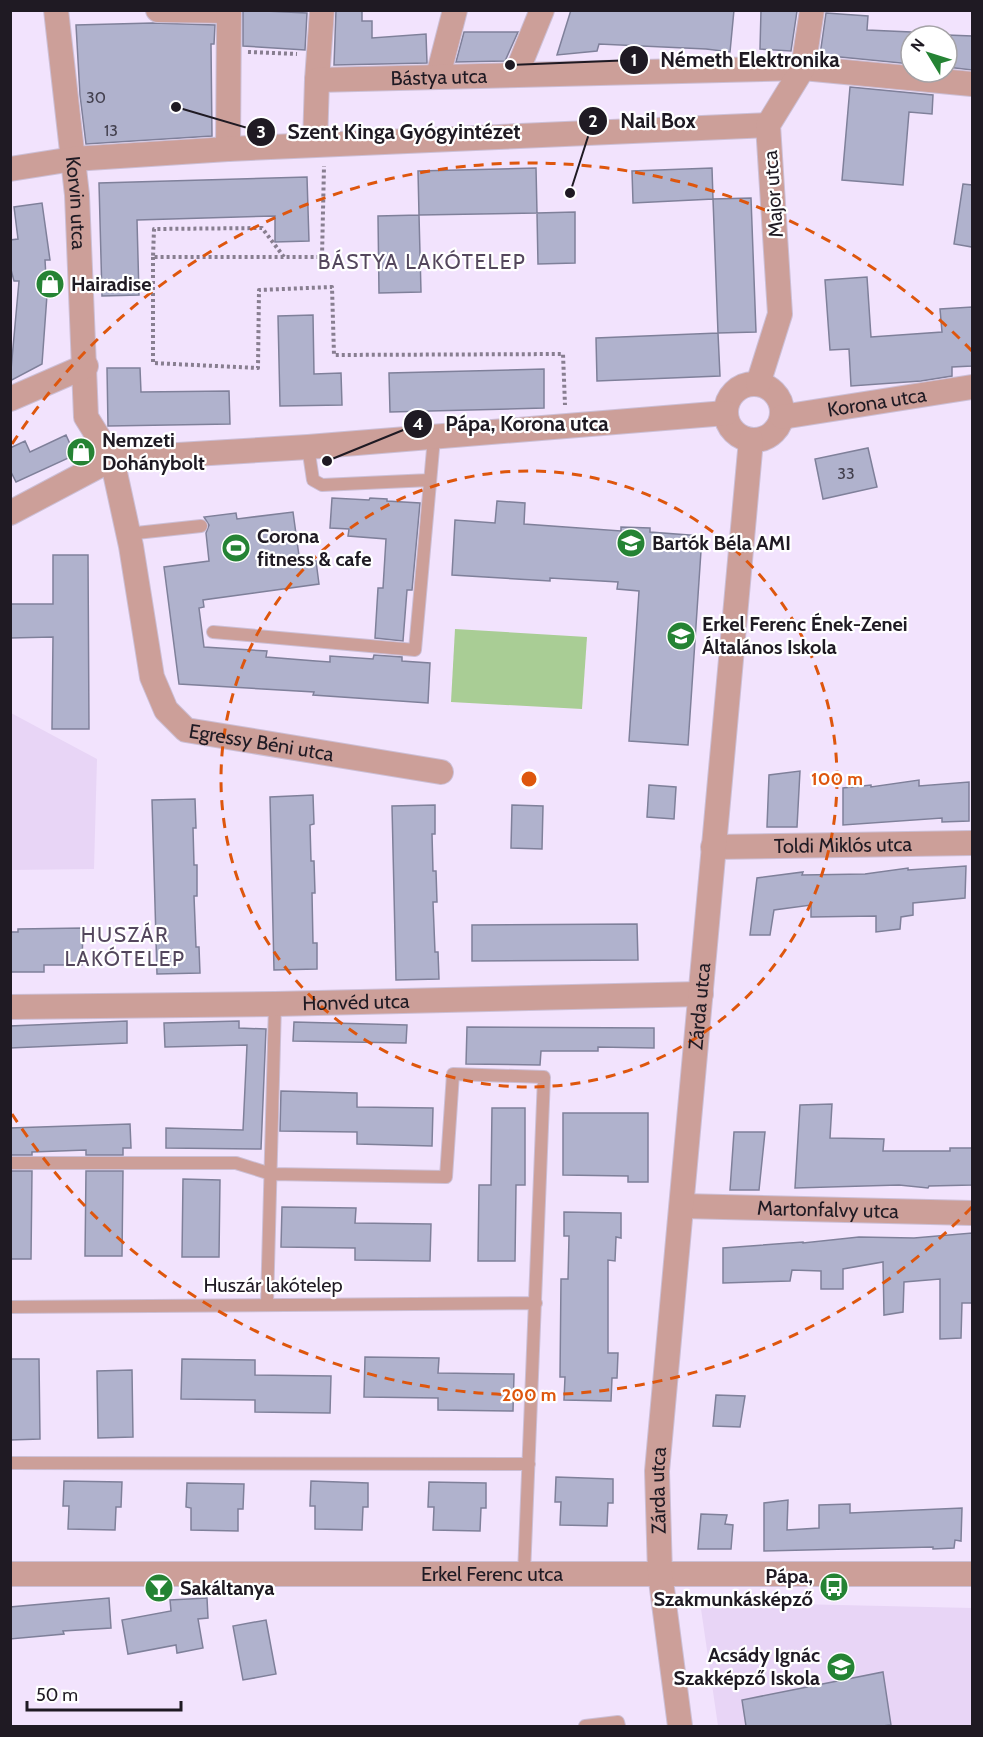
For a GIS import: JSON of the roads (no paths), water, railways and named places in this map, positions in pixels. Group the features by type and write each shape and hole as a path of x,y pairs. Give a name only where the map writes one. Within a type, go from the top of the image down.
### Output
{"street":[{"name":"Korvin utca","path":"56,10 73,159 87,417 112,459"},
{"path":"158,10 228,11 228,149"},
{"path":"320,144 317,80 322,10"},
{"path":"438,76 455,10"},
{"path":"516,74 542,10"},
{"name":"Major utca","path":"758,384 780,314 768,125 803,68 812,10"},
{"name":"Bástya utca","path":"317,80 803,68 972,84"},
{"path":"10,169 73,159 228,149 768,125"},
{"path":"10,399 86,366"},
{"path":"758,384 775,393 781,404 782,417 771,435 751,440 735,433 726,413 729,399 738,389 758,384"},
{"name":"Korona utca","path":"782,417 972,387"},
{"path":"10,513 112,459 434,438 726,413"},
{"name":"Zárda utca","path":"680,1726 660,1574 657,1471 751,440"},
{"name":"Egressy Béni utca","path":"112,459 131,546 152,677 166,710 186,730 441,772"},
{"name":"Toldi Miklós utca","path":"713,847 972,843"},
{"name":"Honvéd utca","path":"10,1006 275,1004 701,994"},
{"name":"Martonfalvy utca","path":"682,1206 972,1213"},
{"name":"Erkel Ferenc utca","path":"10,1574 972,1574"}],"lane":[{"path":"213,632 415,650 434,438"},
{"path":"308,447 313,480 322,485 430,480"},
{"path":"127,534 201,526"},
{"path":"267,1304 275,1004"},
{"path":"10,1163 236,1163 271,1174 446,1177 453,1074 544,1077 524,1574"},
{"name":"Huszár lakótelep","path":"10,1307 536,1303"},
{"path":"10,1463 529,1464"},
{"path":"585,1726 618,1722 619,1726"}],"place":[{"name":"Németh Elektronika","path":"510,65"},
{"name":"Szent Kinga Gyógyintézet","path":"176,107"},
{"name":"Nail Box","path":"570,193"},
{"name":"Hairadise","path":"50,284"},
{"name":"Nemzeti Dohánybolt","path":"81,452"},
{"name":"Pápa, Korona utca","path":"327,461"},
{"name":"Bartók Béla AMI","path":"631,543"},
{"name":"Corona fitness & cafe","path":"236,548"},
{"name":"Erkel Ferenc Ének-Zenei Általános Iskola","path":"681,636"},
{"name":"Pápa, Szakmunkásképző","path":"834,1587"},
{"name":"Sakáltanya","path":"159,1588"},
{"name":"Acsády Ignác Szakképző Iskola","path":"841,1667"}],"district":[{"name":"BÁSTYA LAKÓTELEP","path":"422,261"},
{"name":"HUSZÁR LAKÓTELEP","path":"125,946"}]}
